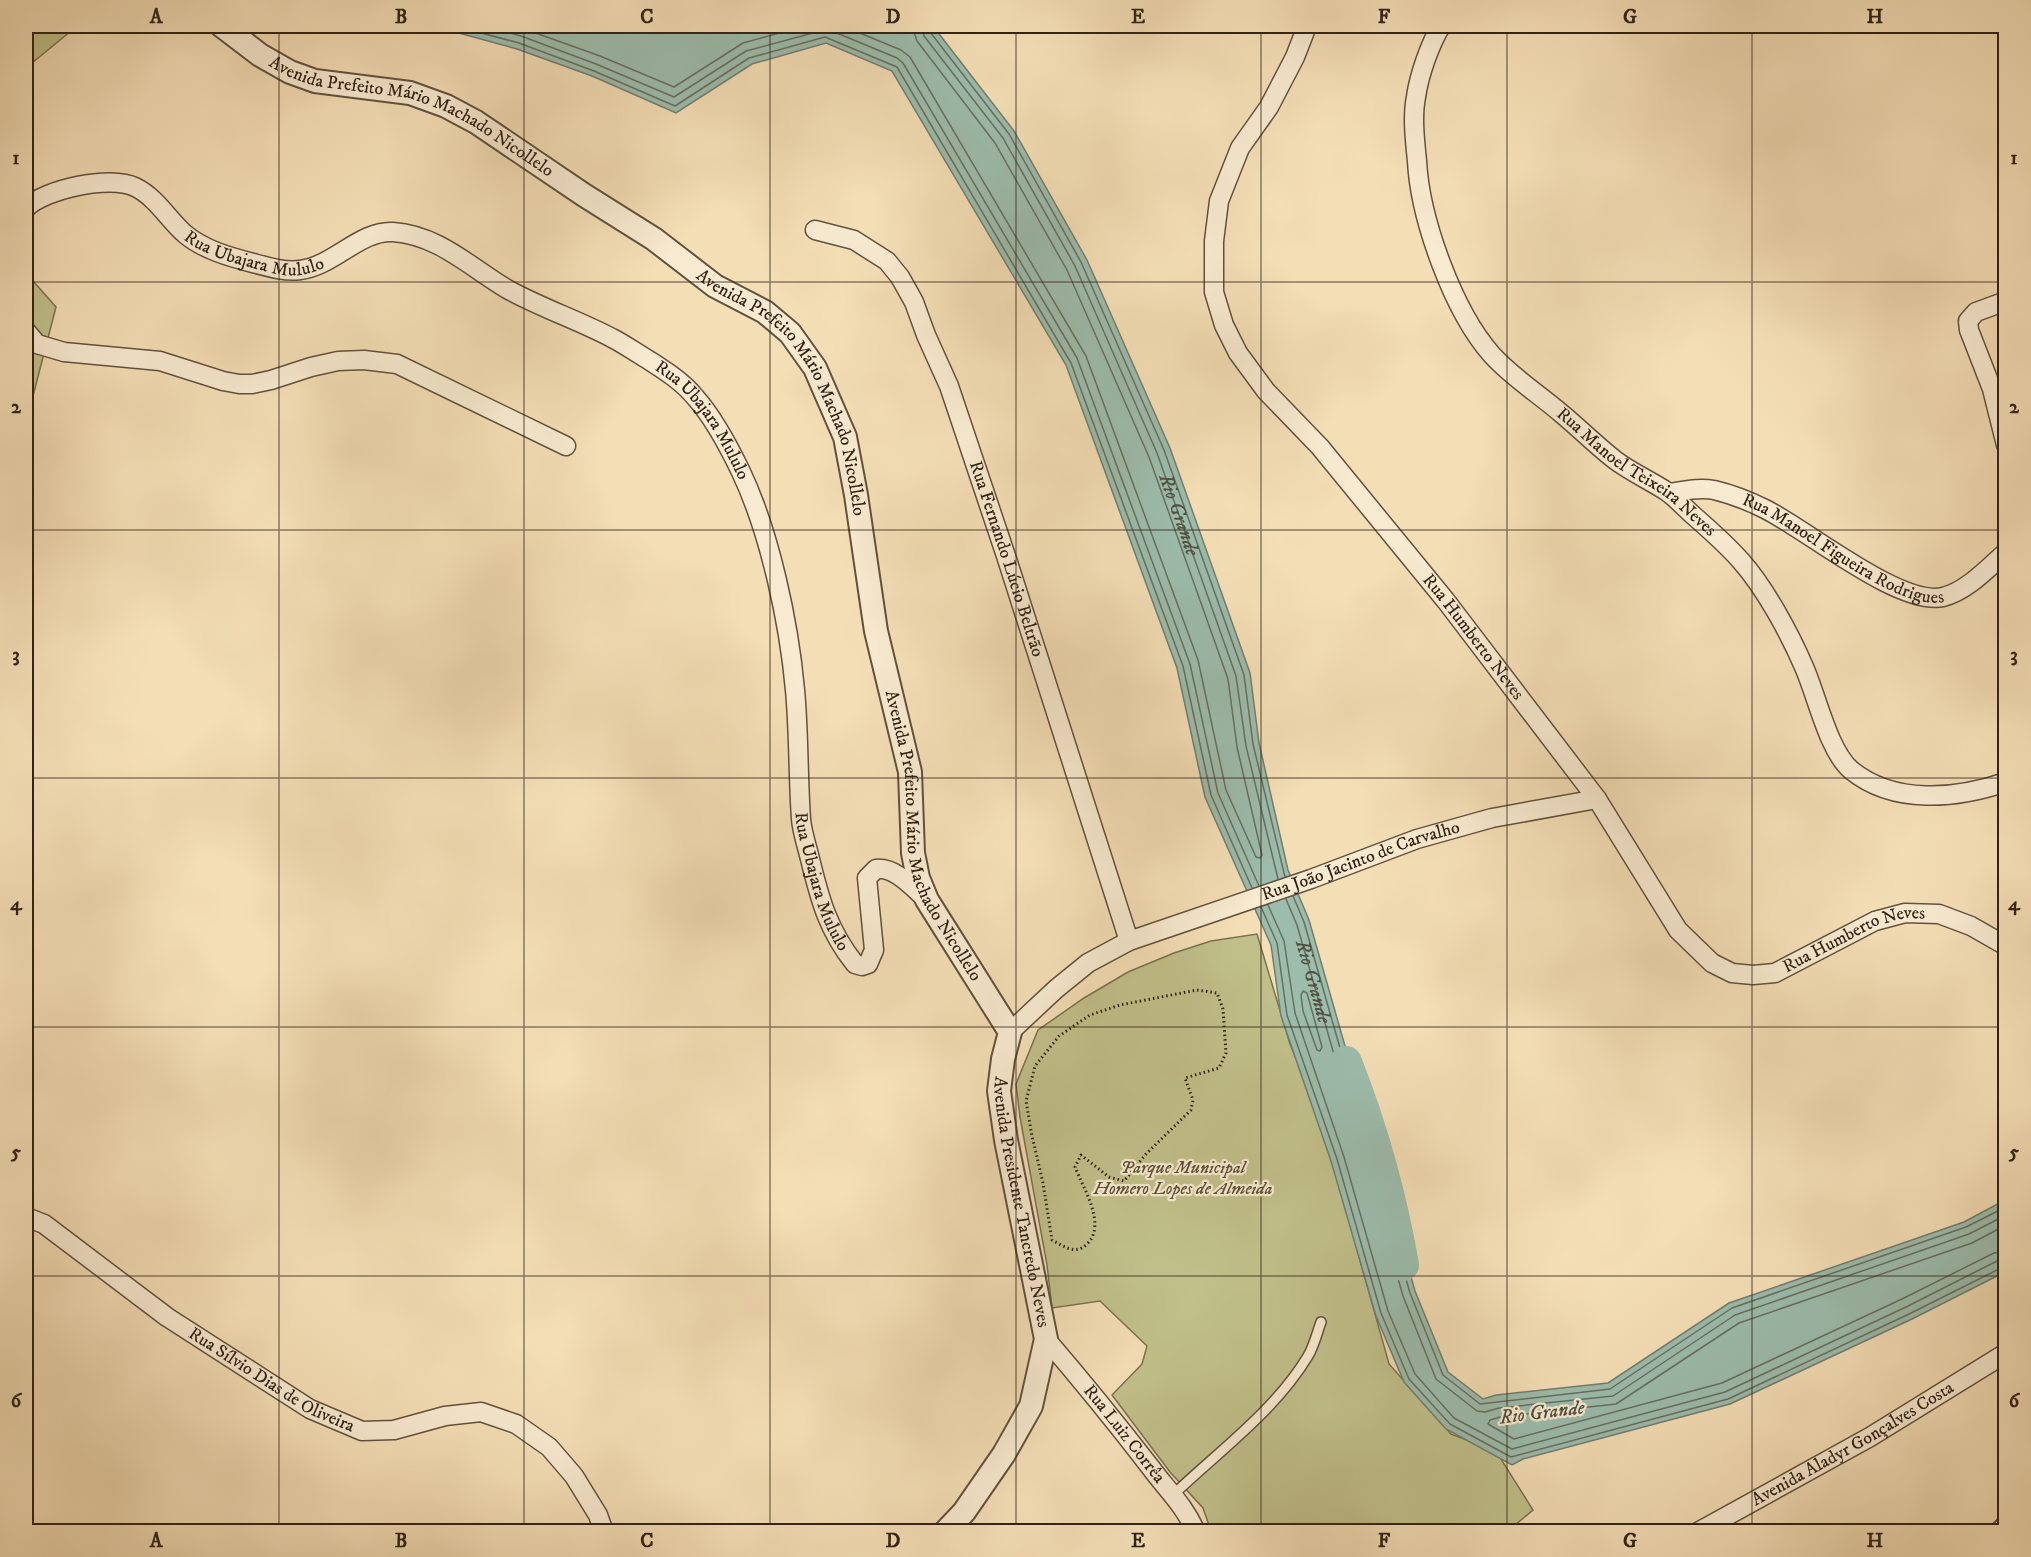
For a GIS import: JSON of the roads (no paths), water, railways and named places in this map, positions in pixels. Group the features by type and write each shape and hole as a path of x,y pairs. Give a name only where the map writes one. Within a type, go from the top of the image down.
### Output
{"street":[{"name":"Avenida Prefeito Mário Machado Nicollelo","path":"222,26 260,55 290,72 315,81 410,93 446,106 476,122 654,239 715,286 765,312 790,333 815,369 845,437 876,631 910,772 913,853 918,878 927,900 1010,1032"},
{"name":"Rua Humberto Neves","path":"1307,26 1295,57 1269,107 1240,148 1219,201 1214,241 1214,292 1224,325 1238,353 1266,391 1320,447 1446,601 1597,799 1678,930 1712,963 1732,973 1753,975 1775,973 1875,921 1905,913 1939,914 1971,926 2006,946"},
{"name":"Rua Manoel Teixeira Neves","path":"1441,26 1428,54 1415,97 1418,178 1430,231 1446,275 1470,325 1492,355 1616,461 1669,493 1742,562 1766,597 1804,666 1837,753 1850,769 1871,782 1903,793 1936,797 1968,793 2006,782"},
{"name":"Rua Ubajara Mululo","path":"26,208 32,202 49,194 87,185 118,183 134,186 146,194 186,235 210,250 280,269 299,270 327,262 367,237 388,231 407,233 435,242 508,289 613,338 674,376 696,397 722,436 743,475 765,536 784,614 795,689 802,824 819,897 832,932 855,964 868,964 874,950 867,878 876,869 884,868 895,873 927,900"},
{"name":"Rua Fernando Lúcio Beltrão","path":"815,230 854,240 887,261 900,277 914,302 949,386 1129,941"},
{"path":"2006,301 1976,312 1968,321 1969,330 1992,389 2006,445"},
{"path":"26,331 37,344 64,352 160,361 239,384 271,380 338,361 364,360 397,364 566,446"},
{"name":"Rua Manoel Figueira Rodrigues","path":"1669,493 1694,488 1712,490 1765,508 1879,579 1906,592 1923,597 1942,597 1961,588 2006,552"},
{"name":"Rua João Jacinto de Carvalho","path":"1129,941 1311,879 1417,839 1492,818 1597,799"},
{"path":"1010,1032 1088,963 1129,941"},
{"name":"Avenida Presidente Tancredo Neves","path":"945,1532 964,1512 1004,1454 1031,1406 1046,1340 1006,1140 999,1091 1003,1059 1010,1032"},
{"name":"Rua Sílvio Dias de Oliveira","path":"26,1217 44,1224 167,1317 310,1409 362,1431 394,1430 445,1416 481,1412 516,1424 549,1447 574,1476 598,1515 604,1532"},
{"name":"Rua Luiz Corrêa","path":"1046,1340 1106,1409 1185,1509 1196,1532"},
{"name":"Avenida Aladyr Gonçalves Costa","path":"1698,1532 1870,1437 2006,1353"},
{"path":"2002,1532 2006,1528"}],"lane":[{"path":"1173,1495 1268,1408 1291,1381 1309,1354 1321,1322"}],"water":[{"path":"433,26 933,26 1014,131 1087,260 1170,448 1250,673 1259,743 1288,870 1309,920 1415,1291 1448,1372 1483,1399 1496,1395 1608,1383 1729,1303 1964,1222 2005,1200 2005,1272 1912,1319 1730,1404 1523,1459 1512,1465 1446,1429 1404,1382 1376,1316 1331,1161 1281,1016 1271,945 1205,797 1177,668 1066,365 892,71 826,43 752,64 676,113 592,76 517,49"}],"waterway":[{"name":"Rio Grande","path":"1346,1062 1380,1162 1403,1265"}],"park label":[{"name":"Parque Municipal Homero Lopes de Almeida","path":"1183,1178"}]}
